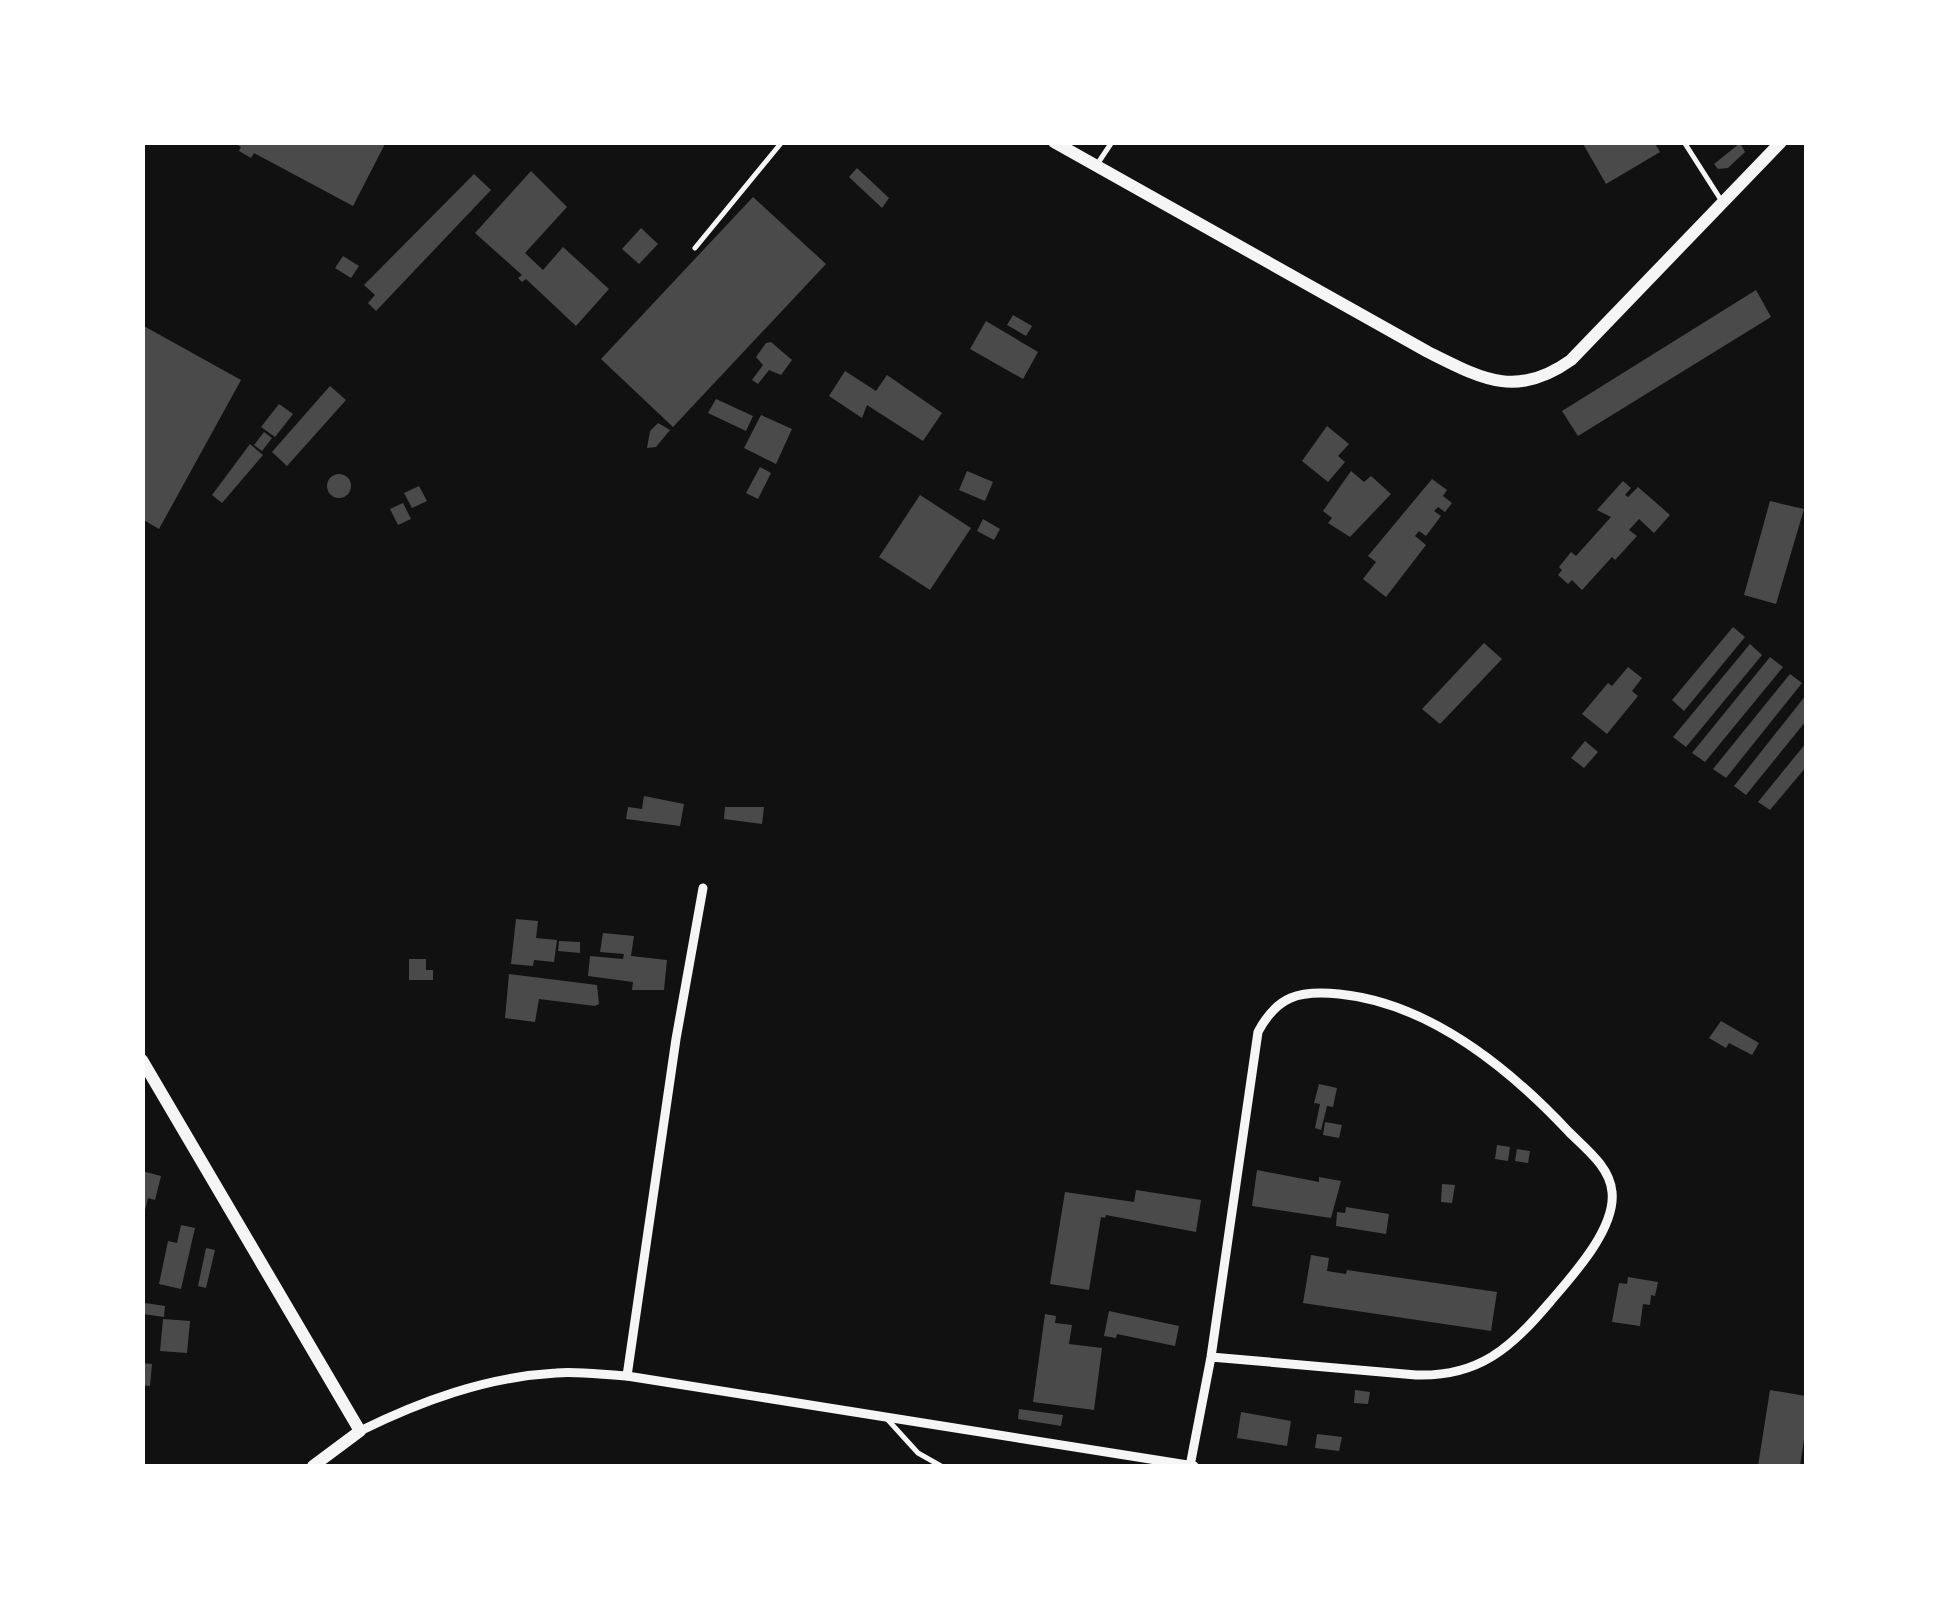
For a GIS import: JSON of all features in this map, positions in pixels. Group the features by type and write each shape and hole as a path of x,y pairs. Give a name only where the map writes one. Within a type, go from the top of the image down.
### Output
{"main road":[{"path":"1054,142 1442,359 1491,381 1520,383 1551,375 1571,360 1781,142"},
{"path":"142,1060 360,1431 313,1466"}],"street":[{"path":"627,1376 676,1038 703,888"},
{"path":"360,1431 405,1409 511,1378 559,1372 627,1376 1192,1466 1258,1032 1277,1003 1295,996 1326,993 1381,1002 1418,1015 1480,1053 1534,1096 1602,1166 1610,1181 1613,1197 1597,1243 1524,1332 1489,1360 1466,1371 1443,1376 1416,1375 1211,1356"}],"lane":[{"path":"695,248 782,142"},
{"path":"1097,166 1112,142"},
{"path":"1684,142 1723,203"},
{"path":"886,1418 918,1453 942,1466"}],"building":[{"path":"233,142 386,142 353,206 254,153 251,158"},
{"path":"1582,142 1654,142 1660,152 1606,184"},
{"path":"1740,143 1745,152 1728,168 1718,169 1714,164"},
{"path":"857,168 889,198 882,208 849,177"},
{"path":"531,171 567,207 525,253 543,270 563,247 609,289 576,326 526,279 522,282 518,278 522,275 475,233"},
{"path":"474,174 491,190 376,311 368,303 375,295 364,285"},
{"path":"753,197 826,264 673,427 601,359"},
{"path":"641,228 658,244 639,264 622,249"},
{"path":"343,256 359,266 351,278 335,268"},
{"path":"1756,290 1771,317 1578,436 1562,411"},
{"path":"1013,315 1032,326 1026,336 1007,325"},
{"path":"986,321 1038,352 1023,379 970,349"},
{"path":"142,325 241,380 159,529 142,519"},
{"path":"771,342 792,360 781,375 769,370 758,384 752,380 763,365 756,357"},
{"path":"845,371 876,391 887,375 942,413 923,441 867,405 862,418 829,396"},
{"path":"330,386 346,400 287,466 272,452"},
{"path":"716,399 753,416 746,431 708,413"},
{"path":"279,404 293,414 275,437 261,427"},
{"path":"761,415 792,429 776,464 744,448"},
{"path":"658,423 670,430 656,447 647,448 650,431"},
{"path":"1327,426 1349,444 1338,456 1345,462 1328,482 1302,461"},
{"path":"264,432 272,438 262,451 254,445"},
{"path":"250,444 263,455 222,503 212,495"},
{"path":"760,467 771,473 758,499 746,493"},
{"path":"967,471 993,482 985,501 959,490"},
{"path":"1351,471 1364,482 1371,476 1391,494 1350,537 1328,523 1332,518 1323,511"},
{"path":"339,474 351,486 339,498 327,486"},
{"path":"1432,479 1447,490 1443,496 1452,503 1445,512 1438,507 1434,511 1441,516 1426,536 1419,531 1415,536 1426,545 1386,597 1363,579 1376,562 1368,556"},
{"path":"1623,481 1631,488 1625,495 1628,497 1638,487 1670,515 1654,533 1639,519 1629,530 1637,536 1615,560 1612,557 1582,590 1572,580 1568,584 1558,575 1562,570 1559,567 1571,552 1576,556 1611,517 1597,510"},
{"path":"419,486 427,501 412,508 404,493"},
{"path":"920,495 971,528 930,590 879,557"},
{"path":"1770,501 1804,509 1776,604 1744,595"},
{"path":"403,503 411,519 398,525 390,509"},
{"path":"983,519 1000,529 994,540 977,531"},
{"path":"1733,627 1745,637 1684,711 1672,700"},
{"path":"1484,643 1502,659 1440,724 1422,709"},
{"path":"1750,644 1762,655 1686,747 1673,737"},
{"path":"1770,657 1783,667 1705,762 1692,753"},
{"path":"1628,667 1642,678 1632,691 1638,696 1607,734 1582,714 1608,683 1612,686"},
{"path":"1790,674 1802,683 1726,778 1713,769"},
{"path":"1806,695 1806,721 1746,795 1734,786"},
{"path":"1585,741 1598,752 1584,768 1571,758"},
{"path":"1806,743 1806,767 1770,810 1758,802"},
{"path":"644,796 684,804 680,826 626,819 628,807 642,809"},
{"path":"725,807 764,807 762,824 724,819"},
{"path":"516,919 538,921 536,938 557,940 554,962 534,960 533,966 511,964"},
{"path":"603,933 634,936 631,956 667,960 664,990 632,990 633,982 588,976 590,956 623,959 624,954 600,952"},
{"path":"559,941 580,942 580,953 558,951"},
{"path":"409,959 426,959 426,970 433,970 433,980 409,980"},
{"path":"509,974 597,985 599,1004 539,999 535,1022 505,1018"},
{"path":"1721,1021 1759,1043 1752,1055 1729,1043 1726,1048 1709,1038"},
{"path":"1319,1084 1337,1088 1333,1107 1327,1106 1321,1130 1315,1128 1320,1104 1314,1103"},
{"path":"1325,1122 1342,1125 1339,1138 1323,1135"},
{"path":"1497,1145 1510,1147 1508,1161 1495,1159"},
{"path":"1517,1149 1530,1151 1528,1163 1515,1161"},
{"path":"1257,1170 1319,1182 1319,1177 1341,1181 1331,1218 1252,1206"},
{"path":"142,1171 161,1176 155,1200 148,1198 144,1215"},
{"path":"1442,1184 1455,1185 1452,1203 1441,1202"},
{"path":"1136,1190 1201,1200 1196,1232 1106,1215 1101,1217 1089,1290 1050,1284 1065,1192 1134,1202"},
{"path":"1346,1207 1389,1214 1386,1234 1336,1226 1337,1212 1345,1213"},
{"path":"181,1225 195,1228 181,1289 159,1284 168,1241 177,1243"},
{"path":"206,1248 215,1250 206,1288 198,1286"},
{"path":"1311,1255 1329,1258 1327,1271 1346,1274 1347,1270 1497,1292 1491,1331 1303,1303"},
{"path":"1628,1277 1658,1282 1650,1305 1643,1304 1640,1326 1612,1322 1619,1283 1627,1284"},
{"path":"145,1303 165,1306 164,1317 143,1314"},
{"path":"1109,1311 1179,1326 1175,1346 1117,1334 1116,1338 1104,1336"},
{"path":"1045,1314 1056,1316 1055,1323 1072,1325 1069,1344 1102,1348 1094,1410 1033,1402"},
{"path":"163,1319 190,1321 187,1353 160,1351"},
{"path":"142,1363 152,1364 150,1386 142,1385"},
{"path":"1355,1390 1370,1392 1368,1404 1354,1403"},
{"path":"1770,1390 1806,1396 1800,1466 1758,1466"},
{"path":"1019,1409 1063,1415 1061,1426 1018,1419"},
{"path":"1241,1412 1291,1421 1287,1446 1237,1438"},
{"path":"1317,1434 1342,1437 1339,1451 1315,1448"}]}
